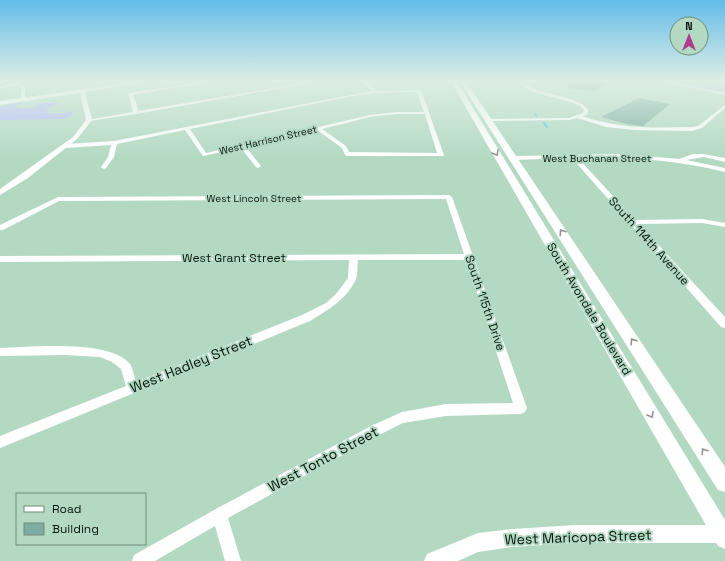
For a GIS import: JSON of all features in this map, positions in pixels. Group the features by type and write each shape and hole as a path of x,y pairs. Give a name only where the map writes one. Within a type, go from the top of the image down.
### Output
{"main road":[{"name":"South Avondale Boulevard","path":"472,106 514,158 725,483"},
{"name":"South Avondale Boulevard","path":"475,106 724,536"}],"street":[{"path":"0,193 65,146 82,131 89,120 86,106"},
{"path":"135,106 136,113"},
{"path":"89,120 175,106"},
{"path":"65,146 114,143 296,106"},
{"path":"318,128 344,147 347,154 441,155 424,106"},
{"path":"482,120 555,120 579,117 586,112 586,108 584,106"},
{"path":"579,117 611,128 692,129 700,127 725,106"},
{"name":"West Harrison Street","path":"186,128 205,155 384,114 426,113"},
{"path":"104,167 111,157 114,143"},
{"path":"242,146 258,166"},
{"name":"West Buchanan Street","path":"681,160 689,156 698,155 712,156 725,160"},
{"name":"South 114th Avenue","path":"574,157 725,324"},
{"name":"West Buchanan Street","path":"514,158 644,157 681,160 725,170"},
{"name":"West Lincoln Street","path":"0,228 58,199 449,197"},
{"name":"South 115th Drive","path":"449,197 521,408"},
{"path":"632,222 702,221 725,225"},
{"name":"West Grant Street","path":"0,259 469,257"},
{"name":"West Hadley Street","path":"0,442 306,318 329,305 339,296 352,278 354,258"},
{"path":"0,352 66,351 101,353 116,359 126,367 132,388"},
{"name":"West Tonto Street","path":"140,561 219,515 376,430 402,418 446,410 521,408"},
{"path":"219,515 233,561"},
{"name":"West Maricopa Street","path":"434,561 478,543 512,538 576,534 724,536"}],"shaded area":[{"path":"5,106 28,108 34,106 52,106 46,112 55,114 72,111 73,115 63,119 0,120 0,108"}],"building":[{"path":"623,106 667,106 643,126 627,124 601,117"}],"waterway":[{"path":"544,123 547,127"}]}
